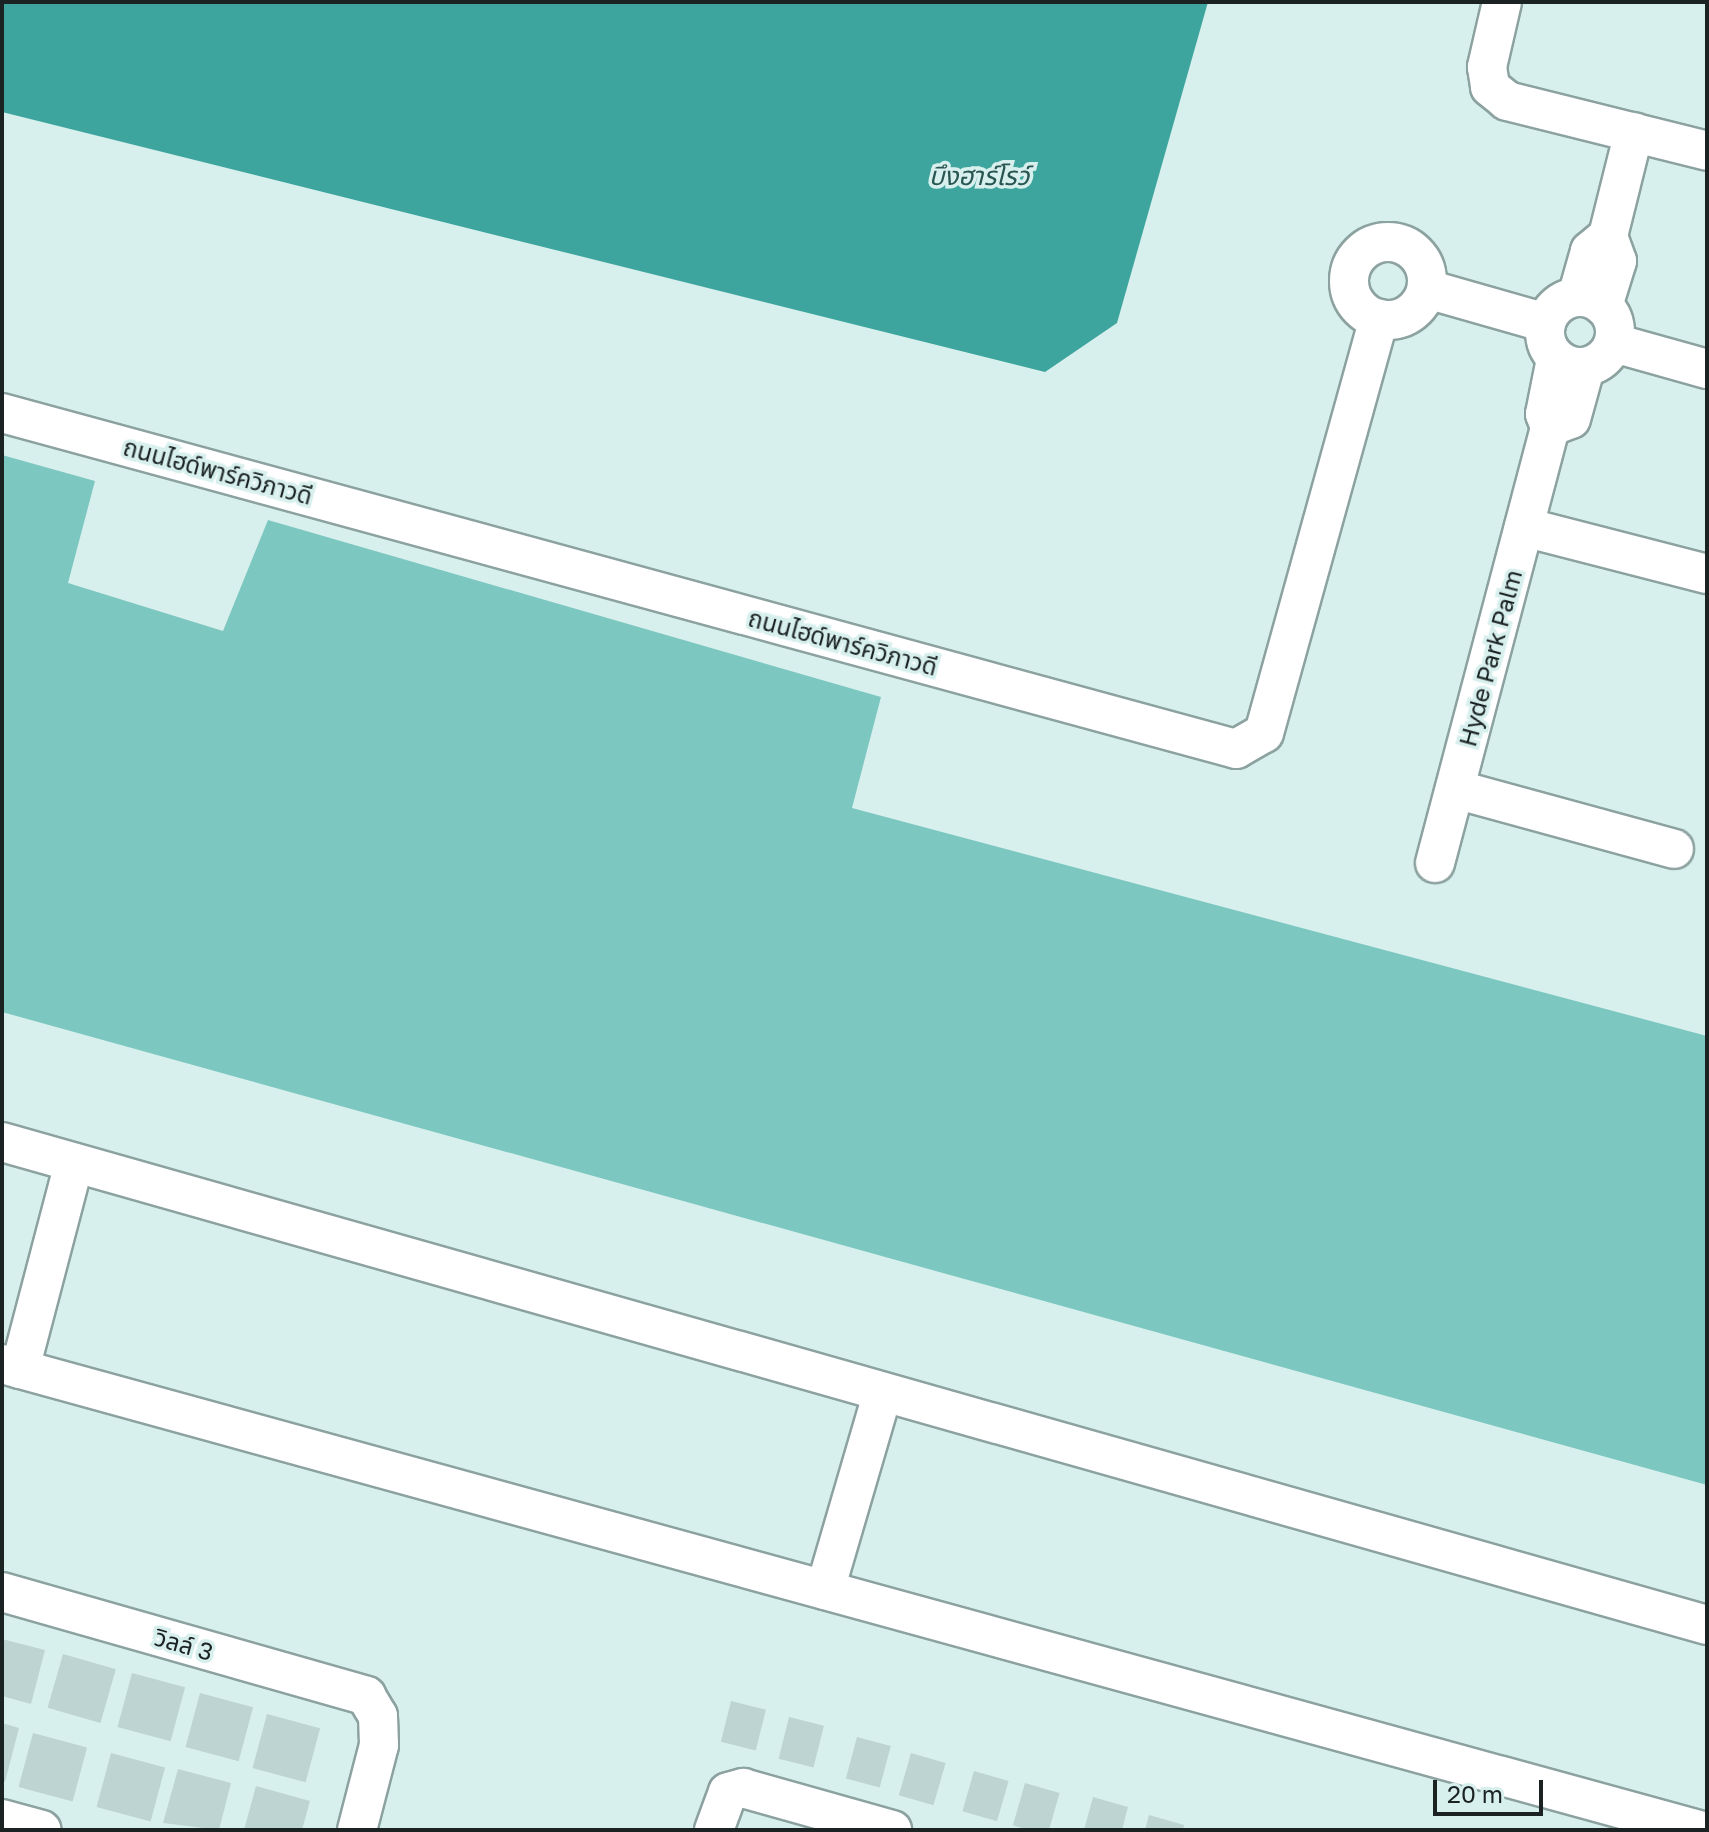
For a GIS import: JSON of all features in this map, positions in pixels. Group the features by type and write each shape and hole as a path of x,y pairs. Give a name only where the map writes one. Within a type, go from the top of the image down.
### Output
{"street":[{"path":"1502,2 1490,87 1507,101 1707,151"},
{"path":"1614,343 1590,302 1590,251 1608,236 1634,132"},
{"path":"1382,242 1412,249 1428,274 1427,289 1409,314 1379,319 1365,313 1349,287 1350,271 1368,247 1382,242"},
{"path":"1427,289 1546,323 1570,363 1614,343 1707,369"},
{"path":"1546,323 1563,301 1590,302"},
{"name":"ถนนไฮด์พาร์ควิภาวดี","path":"2,413 1236,749 1264,733 1379,319"},
{"name":"Hyde Park Palm","path":"1435,863 1550,427 1571,419 1570,363"},
{"path":"1524,527 1707,574"},
{"path":"1455,789 1674,849"},
{"path":"2,1142 1707,1625"},
{"path":"74,1163 11,1366 1699,1830"},
{"path":"825,1590 883,1392"},
{"name":"วิลล์ 3","path":"2,1592 366,1696 378,1716 379,1745 357,1830"},
{"path":"714,1830 728,1792 743,1788 892,1830"},
{"path":"2,1819 42,1830"}],"shaded area":[{"path":"2,455 95,481 68,583 223,631 268,520 881,697 852,808 1707,1036 1707,1485 2,1012"}],"water":[{"name":"บึงฮาร์โรว์","path":"2,2 1208,2 1117,323 1045,372 2,112"}],"building":[{"path":"2,1639 45,1650 31,1704 2,1696"},
{"path":"63,1654 116,1669 100,1723 48,1708"},
{"path":"132,1673 185,1687 171,1741 118,1727"},
{"path":"200,1693 253,1707 239,1761 186,1747"},
{"path":"731,1701 766,1710 756,1750 721,1742"},
{"path":"267,1714 320,1728 306,1782 253,1768"},
{"path":"789,1717 824,1726 814,1767 779,1759"},
{"path":"2,1723 19,1728 5,1782 2,1781"},
{"path":"33,1733 87,1747 73,1802 19,1787"},
{"path":"857,1737 891,1746 880,1788 846,1779"},
{"path":"111,1753 165,1767 151,1822 97,1807"},
{"path":"911,1753 946,1763 933,1805 899,1795"},
{"path":"178,1769 231,1783 219,1830 163,1823"},
{"path":"974,1771 1009,1781 997,1821 962,1811"},
{"path":"1025,1783 1060,1793 1049,1830 1029,1830 1013,1825"},
{"path":"256,1786 310,1801 302,1830 244,1830"},
{"path":"1093,1797 1128,1807 1122,1830 1084,1830"},
{"path":"1149,1815 1184,1825 1183,1830 1145,1830"}]}
